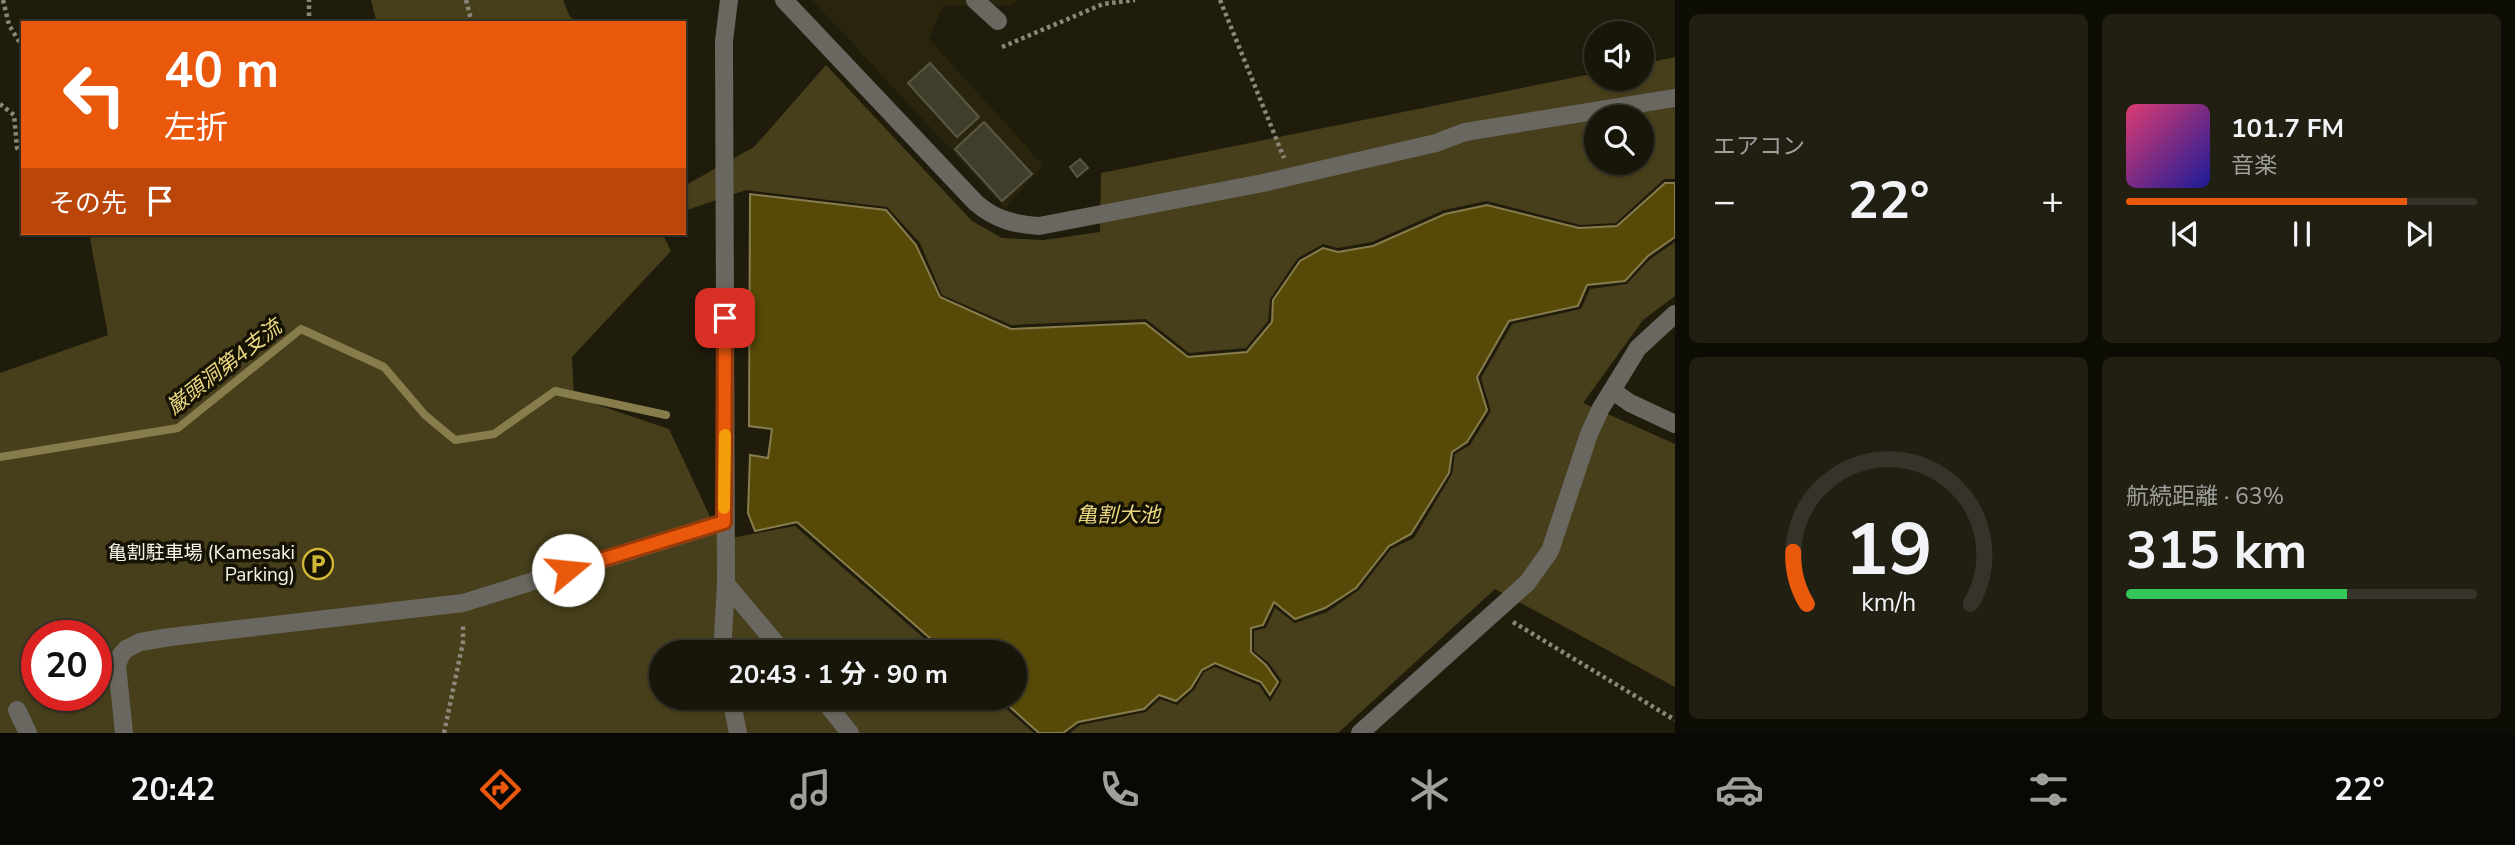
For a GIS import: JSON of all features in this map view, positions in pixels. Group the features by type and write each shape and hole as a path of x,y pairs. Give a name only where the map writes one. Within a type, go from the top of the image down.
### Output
{"street":[{"path":"723,640 726,584 724,41 729,0"},
{"path":"784,0 976,203 992,216 1013,224 1039,226 1263,183 1436,143 1465,132 1675,97"},
{"path":"975,0 998,21"},
{"path":"1360,733 1527,583 1550,551 1589,434 1638,348 1675,314"},
{"path":"1613,391 1630,403 1675,424"},
{"path":"124,733 117,665 126,649 140,642 463,603 724,522"},
{"path":"726,584 773,640"},
{"path":"17,710 28,733"},
{"path":"733,710 738,733"},
{"path":"832,710 850,733"}],"path":[{"path":"3,0 9,25 21,45"},
{"path":"309,0 309,21"},
{"path":"466,0 471,21"},
{"path":"1002,47 1103,4 1135,0"},
{"path":"1220,0 1282,154 1295,174"},
{"path":"0,104 14,114 17,148 21,153"},
{"path":"444,733 463,642 463,603"},
{"path":"1500,610 1514,623 1675,720"}],"shaded area":[{"path":"371,0 563,0 570,17 577,21 376,21"},
{"path":"812,0 1017,0 1013,5 943,6 929,39 1043,165 1005,208"},
{"path":"1675,57 1675,179 1664,179 1616,223 1580,225 1487,201 1444,210 1372,242 1338,248 1323,244 1298,258 1270,299 1268,321 1246,348 1189,353 1146,319 1011,325 942,295 920,243 887,207 746,190 686,210 686,185 754,147 826,65 972,221 1002,238 1044,240 1100,232 1101,173 1584,75 1584,91 1654,91 1654,61"},
{"path":"89,235 663,235 671,251 572,357 574,397 669,429 721,540 795,526 926,640 649,640 649,710 1008,710 1034,733 0,733 0,373 108,335"},
{"path":"1675,242 1675,296 1643,320 1583,403 1675,444 1675,687 1495,589 1338,733 1070,733 1080,725 1146,712 1160,699 1177,705 1194,690 1204,672 1215,667 1259,685 1270,702 1282,681 1269,663 1254,651 1254,631 1266,628 1275,608 1295,623 1327,612 1359,590 1391,549 1414,538 1452,474 1455,454 1470,445 1491,411 1481,378 1512,324 1581,309 1590,289 1627,284 1650,259"}],"water":[{"name":"亀割大池","path":"1665,183 1675,183 1675,237 1648,256 1625,281 1587,285 1578,306 1509,321 1477,377 1487,410 1467,442 1452,452 1449,473 1411,534 1389,546 1356,588 1325,608 1295,619 1274,602 1263,625 1251,628 1251,652 1266,665 1278,682 1270,695 1261,682 1215,663 1202,670 1191,688 1176,701 1159,695 1144,709 1078,722 1063,733 1039,733 1013,710 1027,710 1027,640 932,640 797,522 755,531 748,513 750,455 768,458 772,429 749,426 750,194 886,210 916,245 940,297 1011,329 1145,323 1188,357 1247,352 1272,322 1273,300 1300,261 1323,248 1338,252 1373,246 1445,214 1487,205 1579,228 1617,226"}],"building":[{"path":"930,63 979,117 957,137 908,83"},
{"path":"984,122 1032,174 1002,201 955,149"},
{"path":"1080,159 1088,168 1077,177 1070,167"}],"waterway":[{"name":"巌頭洞第4支流","path":"0,457 178,428 301,329 384,367 425,415 455,440 494,434 555,391 666,415"}],"slow traffic":[{"path":"724,508 725,435"}],"place":[{"name":"亀割駐車場 (Kamesaki Parking)","path":"318,564"}],"route":[{"path":"568,570 724,522 725,318"}]}
